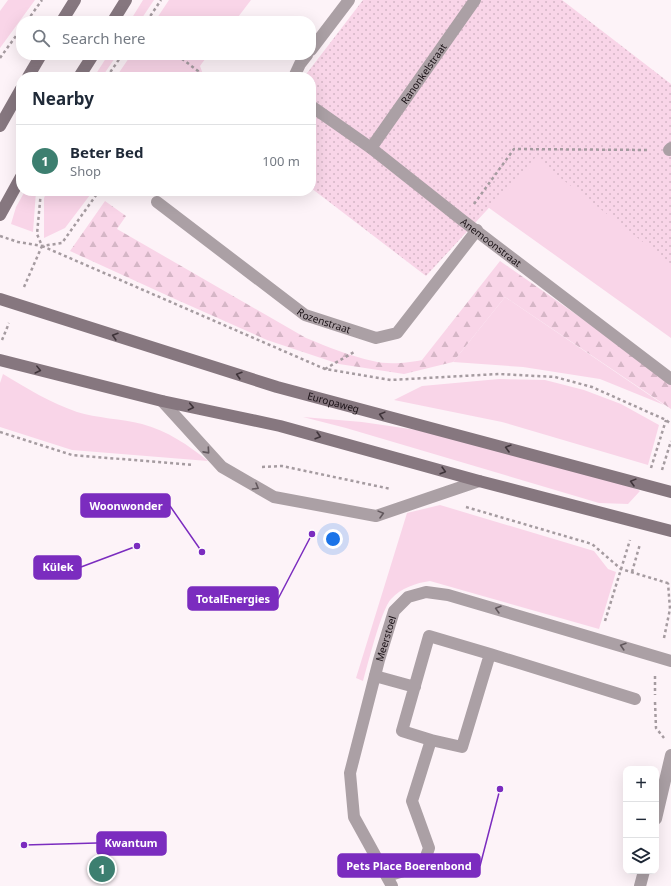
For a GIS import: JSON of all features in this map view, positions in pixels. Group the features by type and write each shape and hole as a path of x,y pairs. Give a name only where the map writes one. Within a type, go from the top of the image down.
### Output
{"street":[{"path":"65,16 74,0"},
{"path":"116,16 126,0"},
{"path":"316,43 349,0"},
{"name":"Ranonkelstraat","path":"371,148 476,0"},
{"path":"31,72 38,60"},
{"path":"82,72 90,60"},
{"path":"296,72 303,60"},
{"path":"0,126 16,98"},
{"name":"Anemoonstraat","path":"316,110 371,148 462,220 671,379"},
{"path":"0,214 16,186"},
{"name":"Rozenstraat","path":"156,202 305,315 376,338"},
{"path":"376,338 397,333 477,230"},
{"name":"Europaweg","path":"0,299 277,387 671,492"},
{"path":"0,360 162,401 280,426 479,481 671,531"},
{"path":"162,401 222,467 274,497 376,516 479,481"},
{"name":"Meerstoel","path":"390,881 354,817 350,772 379,660 394,611 408,597 426,592 448,595 666,660"},
{"path":"490,654 462,747 431,740 402,731 429,636 490,654 635,699"},
{"path":"375,676 415,687"},
{"path":"390,881 424,865 429,848 412,801 431,740"},
{"path":"659,806 671,756"},
{"path":"640,886 643,874"}],"path":[{"path":"31,16 42,0"},
{"path":"150,16 162,0"},
{"path":"0,58 16,36"},
{"path":"110,72 119,60"},
{"path":"184,60 198,72"},
{"path":"462,220 514,149 670,149"},
{"path":"41,196 37,234 42,246"},
{"path":"0,236 18,242 42,246 62,243 95,196"},
{"path":"325,369 376,338"}],"green space":[{"path":"8,0 35,0 23,16 16,16 16,26 0,48 0,11"},
{"path":"143,0 154,0 143,16 133,16"},
{"path":"169,0 251,0 239,16 158,16"},
{"path":"363,0 562,0 671,84 671,264 535,158 426,276 316,192 316,72 308,72"},
{"path":"105,60 114,60 105,72 97,72"},
{"path":"128,60 204,60 200,66 202,72 119,72"},
{"path":"407,133 671,159 671,338 478,200"},
{"path":"22,196 36,196 33,232 11,224 16,207"},
{"path":"45,196 89,196 65,228 44,238"},
{"path":"105,201 126,216 117,229 306,338 347,354 385,363 422,360 500,261 671,381 671,409 505,297 453,362 404,374 339,364 267,340 70,251"},
{"path":"505,297 664,405 600,379 523,367 453,362"},
{"path":"3,374 48,400 77,412 92,416 142,424 160,430 185,444 208,461 72,450 0,427 0,383"},
{"path":"499,379 545,380 584,390 621,404 659,425 648,465 502,422 394,400 422,386"},
{"path":"303,417 362,422 417,430 622,482 640,491 628,504 599,503 346,428"},
{"path":"440,505 594,551 608,569 616,572 599,629 430,581 425,582 404,589 391,599 379,625 363,681 356,678 407,513"}],"place":[{"name":"TotalEnergies","path":"312,534"},
{"name":"Külek","path":"137,546"},
{"name":"Woonwonder","path":"202,552"},
{"name":"Pets Place Boerenbond","path":"500,789"},
{"name":"Kwantum","path":"24,845"},
{"name":"Beter Bed","path":"102,869"}]}
